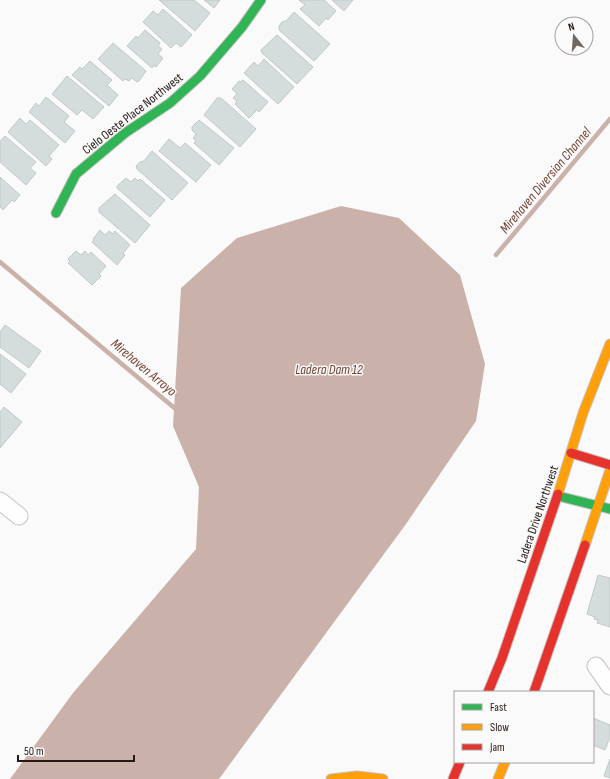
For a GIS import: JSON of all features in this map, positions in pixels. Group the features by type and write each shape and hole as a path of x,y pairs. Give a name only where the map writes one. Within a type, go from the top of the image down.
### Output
{"main road":[{"name":"Cielo Oeste Place Northwest","path":"56,213 76,174 125,133 170,103 200,76 242,27 260,0"},
{"name":"Ladera Drive Northwest","path":"488,691 502,658 558,496 583,413 610,344"},
{"path":"571,453 610,465"},
{"path":"534,691 562,616 610,470"},
{"path":"558,496 610,509"},
{"path":"453,779 460,763"},
{"path":"498,779 506,763"},
{"path":"331,779 342,776 368,775 383,779"}],"street":[{"path":"0,501 19,516"},
{"path":"596,666 610,686"}],"water":[{"name":"Ladera Dam 12","path":"341,206 399,218 460,275 485,364 476,421 406,524 219,779 10,779 73,693 196,549 199,487 173,426 181,288 237,238"}],"building":[{"path":"159,0 194,0 210,13 195,31"},
{"path":"204,0 220,0 214,8"},
{"path":"299,0 324,0 336,11 328,20 326,18 319,26 300,9 305,5"},
{"path":"332,0 353,0 344,11"},
{"path":"163,9 192,35 181,47 176,43 171,48 143,22 153,11 158,15"},
{"path":"294,12 330,44 314,61 279,30 279,26 282,22 286,21"},
{"path":"145,30 160,43 158,46 162,49 158,54 163,58 156,67 154,65 152,68 127,46 136,36 138,38"},
{"path":"277,35 313,67 297,84 262,53 261,50"},
{"path":"113,43 146,71 139,81 137,82 132,78 129,81 125,79 123,81 98,59"},
{"path":"264,59 294,87 278,104 244,73 254,62 258,66"},
{"path":"90,61 112,80 107,85 118,95 109,106 72,75 80,67 82,69"},
{"path":"67,76 104,107 93,119 82,110 77,115 52,94"},
{"path":"243,80 268,102 259,112 257,110 249,118 235,104 237,101 233,98 237,94 232,89 239,81 241,82"},
{"path":"46,97 69,116 64,122 75,131 65,143 29,112 36,103 39,106"},
{"path":"217,98 221,98 256,129 240,147 204,115"},
{"path":"20,118 26,124 30,120 59,145 49,156 52,159 46,166 8,132"},
{"path":"199,120 234,148 219,165 194,143 196,141 193,138 196,134 192,130 192,127"},
{"path":"5,136 36,162 30,168 36,173 26,185 0,162 0,141"},
{"path":"169,139 180,148 185,143 211,165 196,182 159,151"},
{"path":"152,151 188,183 172,200 137,169 136,166 140,162 144,161"},
{"path":"0,177 20,195 14,202 12,200 3,210 0,207"},
{"path":"126,178 131,182 135,178 138,181 140,179 165,200 150,217 117,188 117,186"},
{"path":"115,194 150,225 135,243 99,212 99,208"},
{"path":"100,230 105,235 109,231 113,234 115,231 130,245 123,253 125,255 117,265 92,242"},
{"path":"76,251 81,255 85,251 88,255 91,252 106,266 99,274 101,276 92,285 68,263 70,261 68,259"},
{"path":"5,325 41,351 29,368 0,347 0,332"},
{"path":"0,354 26,374 11,393 0,384"},
{"path":"4,407 22,422 0,448 0,412"},
{"path":"598,575 610,578 610,627 597,623 598,620 594,619 595,617 587,614"},
{"path":"594,718 610,725 610,737 605,750 594,745"},
{"path":"610,759 610,778 604,776"}],"waterway":[{"name":"Mirehaven Diversion Channel","path":"496,255 610,119"},
{"name":"Mirehaven Arroyo","path":"0,262 178,411"}],"traffic: fast":[{"path":"56,213 76,174 125,133 170,103 200,76 242,27 261,0"},
{"path":"558,496 610,509"}],"traffic: slow":[{"path":"558,494 583,413 610,344"},
{"path":"585,545 610,470"},
{"path":"498,779 505,763"},
{"path":"331,779 357,776 383,779"}],"traffic: jam":[{"path":"571,453 610,465"},
{"path":"488,691 502,658 558,494"},
{"path":"534,691 585,545"},
{"path":"453,779 460,763"}]}
